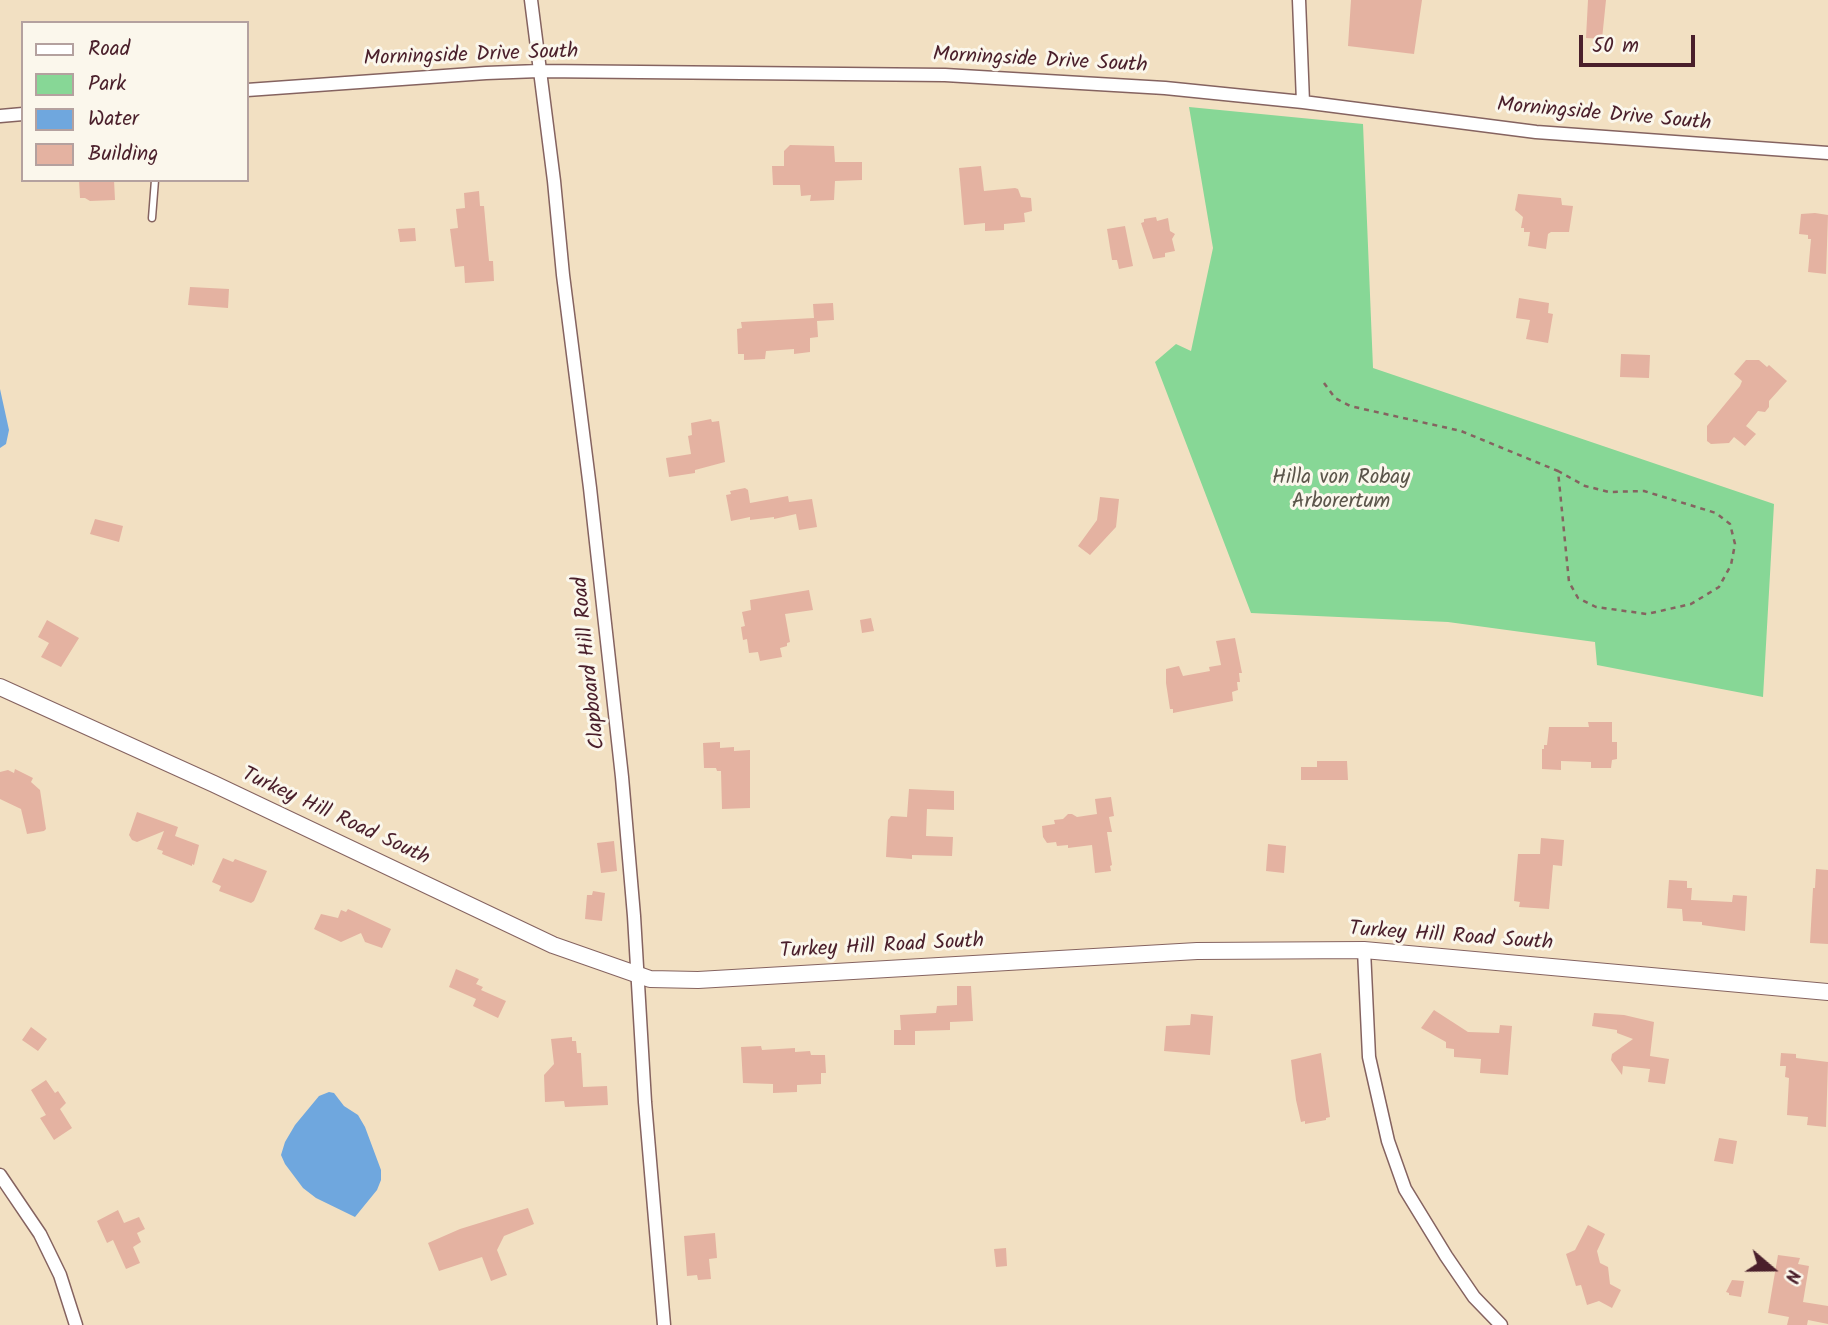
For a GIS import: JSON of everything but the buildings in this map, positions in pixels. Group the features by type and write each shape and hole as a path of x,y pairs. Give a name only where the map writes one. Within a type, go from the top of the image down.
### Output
{"street":[{"name":"Clapboard Hill Road","path":"531,0 622,777 664,1325"},
{"path":"1299,0 1303,102"},
{"name":"Morningside Drive South","path":"248,90 539,71 945,75 1165,88 1303,102 1536,132 1828,153"},
{"path":"0,116 21,114"},
{"name":"Turkey Hill Road South","path":"0,687 214,784 553,945 650,979 698,980 1197,951 1364,950 1828,992"},
{"path":"1364,950 1369,1057 1388,1142 1405,1189 1474,1297 1501,1325"},
{"path":"0,1175 40,1234 60,1275 76,1325"}],"lane":[{"path":"152,218 155,182"}],"path":[{"path":"1324,383 1335,398 1350,405 1461,431 1558,471 1585,486 1609,492 1644,491 1716,513 1730,524 1735,544 1731,565 1719,587 1691,604 1647,614 1596,607 1578,598 1569,582 1558,471"}],"green space":[{"name":"Hilla von Robay Arborertum","path":"1189,107 1363,124 1373,368 1774,504 1763,697 1597,665 1595,642 1448,622 1251,613 1155,362 1176,344 1191,351 1213,248"}],"water":[{"path":"0,389 9,430 6,444 0,448"},
{"path":"334,1093 344,1106 358,1115 381,1170 377,1190 355,1217 316,1198 303,1188 281,1155 295,1125 319,1096"}]}
